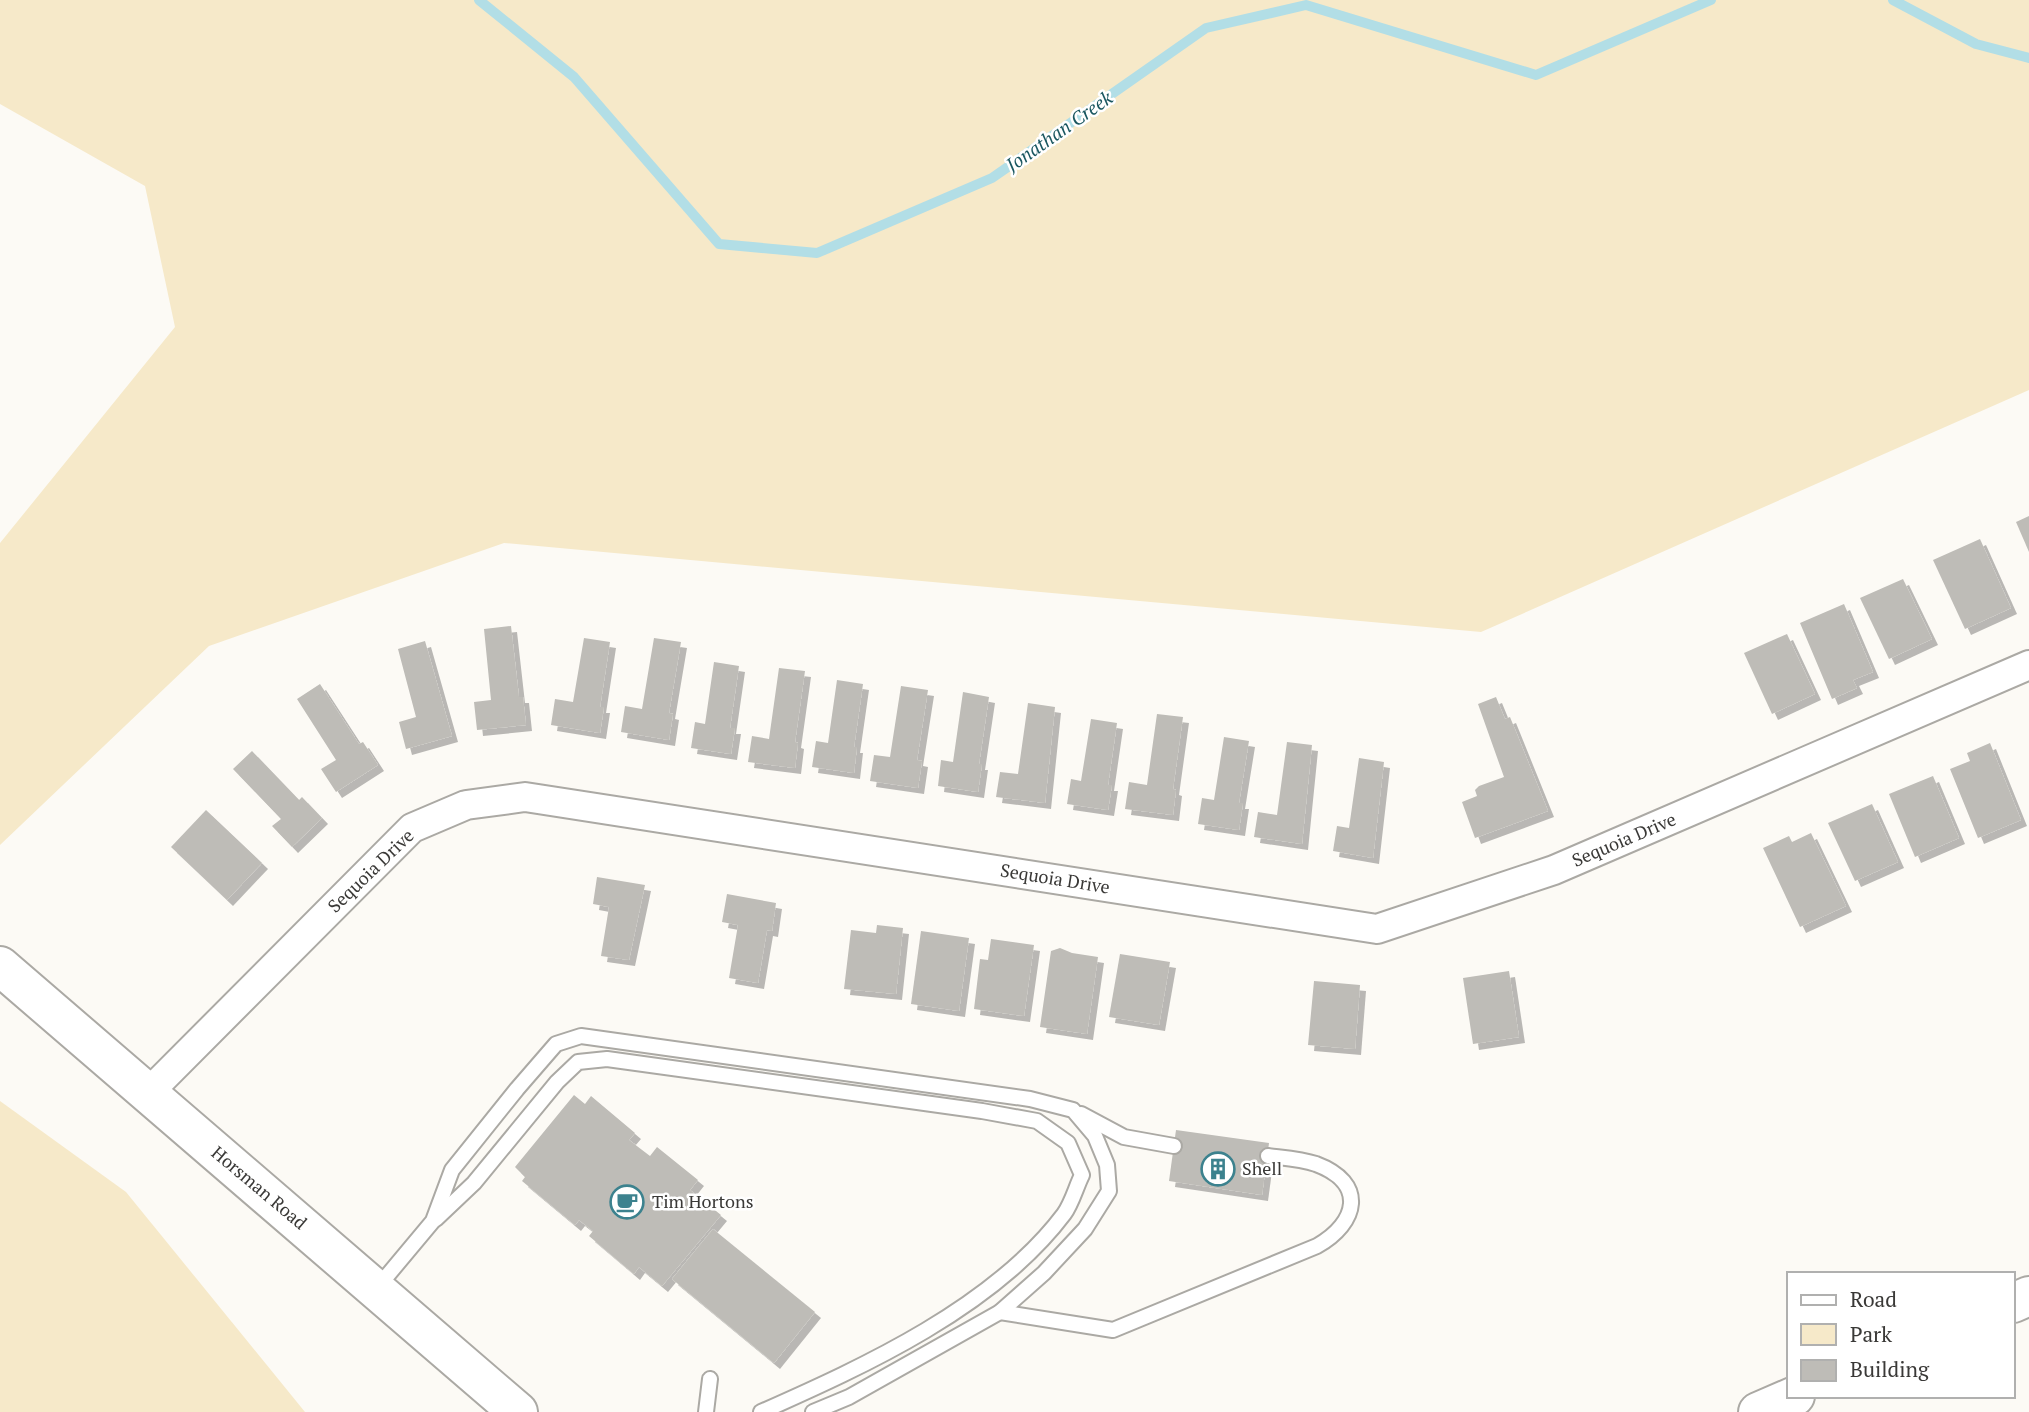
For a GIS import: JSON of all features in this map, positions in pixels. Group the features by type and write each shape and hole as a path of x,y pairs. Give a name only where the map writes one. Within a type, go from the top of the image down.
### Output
{"street":[{"name":"Sequoia Drive","path":"148,1093 412,828 466,805 525,797 1377,929 1554,870 2029,665"},
{"name":"Horsman Road","path":"0,966 518,1412"},
{"path":"1758,1412 1790,1398"}],"lane":[{"path":"433,1222 452,1170 556,1044 581,1036 1030,1099 1073,1110 1124,1137 1174,1146"},
{"path":"377,1288 433,1222 474,1183 556,1082 578,1062 607,1059 982,1111 1037,1121 1068,1143 1082,1175 1066,1212 1031,1250 975,1299 859,1369 761,1412"},
{"path":"813,1412 849,1397 1000,1312 1044,1273 1085,1229 1109,1191 1107,1165 1095,1136 1073,1110"},
{"path":"1000,1312 1113,1330 1317,1246 1346,1226 1352,1208 1348,1186 1334,1172 1316,1164 1268,1156"},
{"path":"706,1412 710,1379"}],"green space":[{"path":"0,0 2029,0 2029,390 1481,632 504,543 209,646 0,845 0,543 175,327 145,186 0,104"},
{"path":"0,1101 126,1192 305,1412 0,1412"}],"building":[{"path":"2029,516 2029,552 2016,522"},
{"path":"1980,539 2011,608 1965,629 1933,560"},
{"path":"1903,579 1932,639 1889,659 1860,598"},
{"path":"1844,604 1873,672 1853,680 1857,688 1832,699 1800,623"},
{"path":"511,626 519,697 523,697 526,725 477,730 474,702 491,700 484,629"},
{"path":"1787,634 1815,694 1772,714 1744,653"},
{"path":"584,638 610,642 600,707 604,707 600,733 551,725 555,699 573,702"},
{"path":"654,638 681,642 669,713 673,714 669,740 621,732 625,706 642,709"},
{"path":"425,641 452,736 406,749 399,722 416,717 398,649"},
{"path":"714,662 739,666 730,728 735,728 731,754 691,748 695,722 705,724"},
{"path":"779,668 805,671 795,742 798,743 795,768 748,762 752,736 769,739"},
{"path":"837,680 863,684 854,747 857,747 854,773 812,767 816,741 828,743"},
{"path":"320,684 359,744 363,742 378,765 336,792 321,769 336,760 297,699"},
{"path":"901,686 928,690 917,760 922,761 918,788 870,781 874,755 890,757"},
{"path":"963,692 989,697 979,764 982,764 978,792 938,786 941,760 953,762"},
{"path":"1496,697 1505,719 1510,717 1548,811 1475,838 1462,802 1477,796 1475,790 1479,786 1504,777 1478,704"},
{"path":"1028,703 1055,707 1045,803 996,797 1000,772 1018,774"},
{"path":"1157,714 1183,717 1173,789 1176,790 1173,815 1125,809 1129,782 1147,785"},
{"path":"1091,719 1117,723 1108,785 1112,785 1108,810 1067,804 1071,779 1081,781"},
{"path":"1224,737 1249,741 1239,803 1243,803 1239,830 1198,824 1202,798 1214,800"},
{"path":"1287,742 1312,745 1302,844 1254,837 1258,812 1277,815"},
{"path":"1990,743 2021,820 1978,838 1950,769 1970,761 1967,753"},
{"path":"252,751 299,800 302,797 322,818 292,847 272,826 281,819 233,769"},
{"path":"1359,758 1384,762 1373,858 1333,851 1337,826 1349,828"},
{"path":"1933,776 1959,838 1915,857 1889,794"},
{"path":"1872,804 1898,862 1855,881 1828,823"},
{"path":"206,810 262,863 227,900 171,847"},
{"path":"1811,833 1846,906 1800,927 1763,848 1789,836 1792,842"},
{"path":"597,877 645,885 629,960 601,956 609,907 593,904"},
{"path":"727,894 776,903 772,931 767,930 758,983 729,978 738,925 722,922"},
{"path":"877,925 903,928 896,994 844,989 851,930 876,933"},
{"path":"921,931 969,938 959,1011 911,1004"},
{"path":"991,939 1034,945 1024,1016 974,1009 980,959 988,960"},
{"path":"1060,948 1098,957 1087,1034 1040,1027 1051,951"},
{"path":"1120,954 1170,962 1159,1025 1109,1017"},
{"path":"1509,971 1519,1037 1473,1044 1463,978"},
{"path":"1314,981 1360,985 1355,1049 1308,1045"},
{"name":"Tim Hortons","path":"574,1095 585,1104 591,1096 635,1133 629,1140 650,1156 657,1147 698,1180 690,1190 721,1215 662,1286 639,1267 634,1274 589,1236 593,1231 579,1220 575,1225 522,1181 525,1177 515,1167"},
{"name":"Shell","path":"1176,1130 1269,1143 1262,1195 1169,1181"},
{"path":"713,1229 815,1312 774,1363 672,1279"}],"waterway":[{"name":"Jonathan Creek","path":"479,0 574,77 719,244 817,253 992,178 1206,28 1306,5 1536,75 1711,0"},
{"name":"Jonathan Creek","path":"1893,0 1976,44 2029,58"}],"place":[{"name":"Shell","path":"1218,1169"},
{"name":"Tim Hortons","path":"627,1202"}]}
